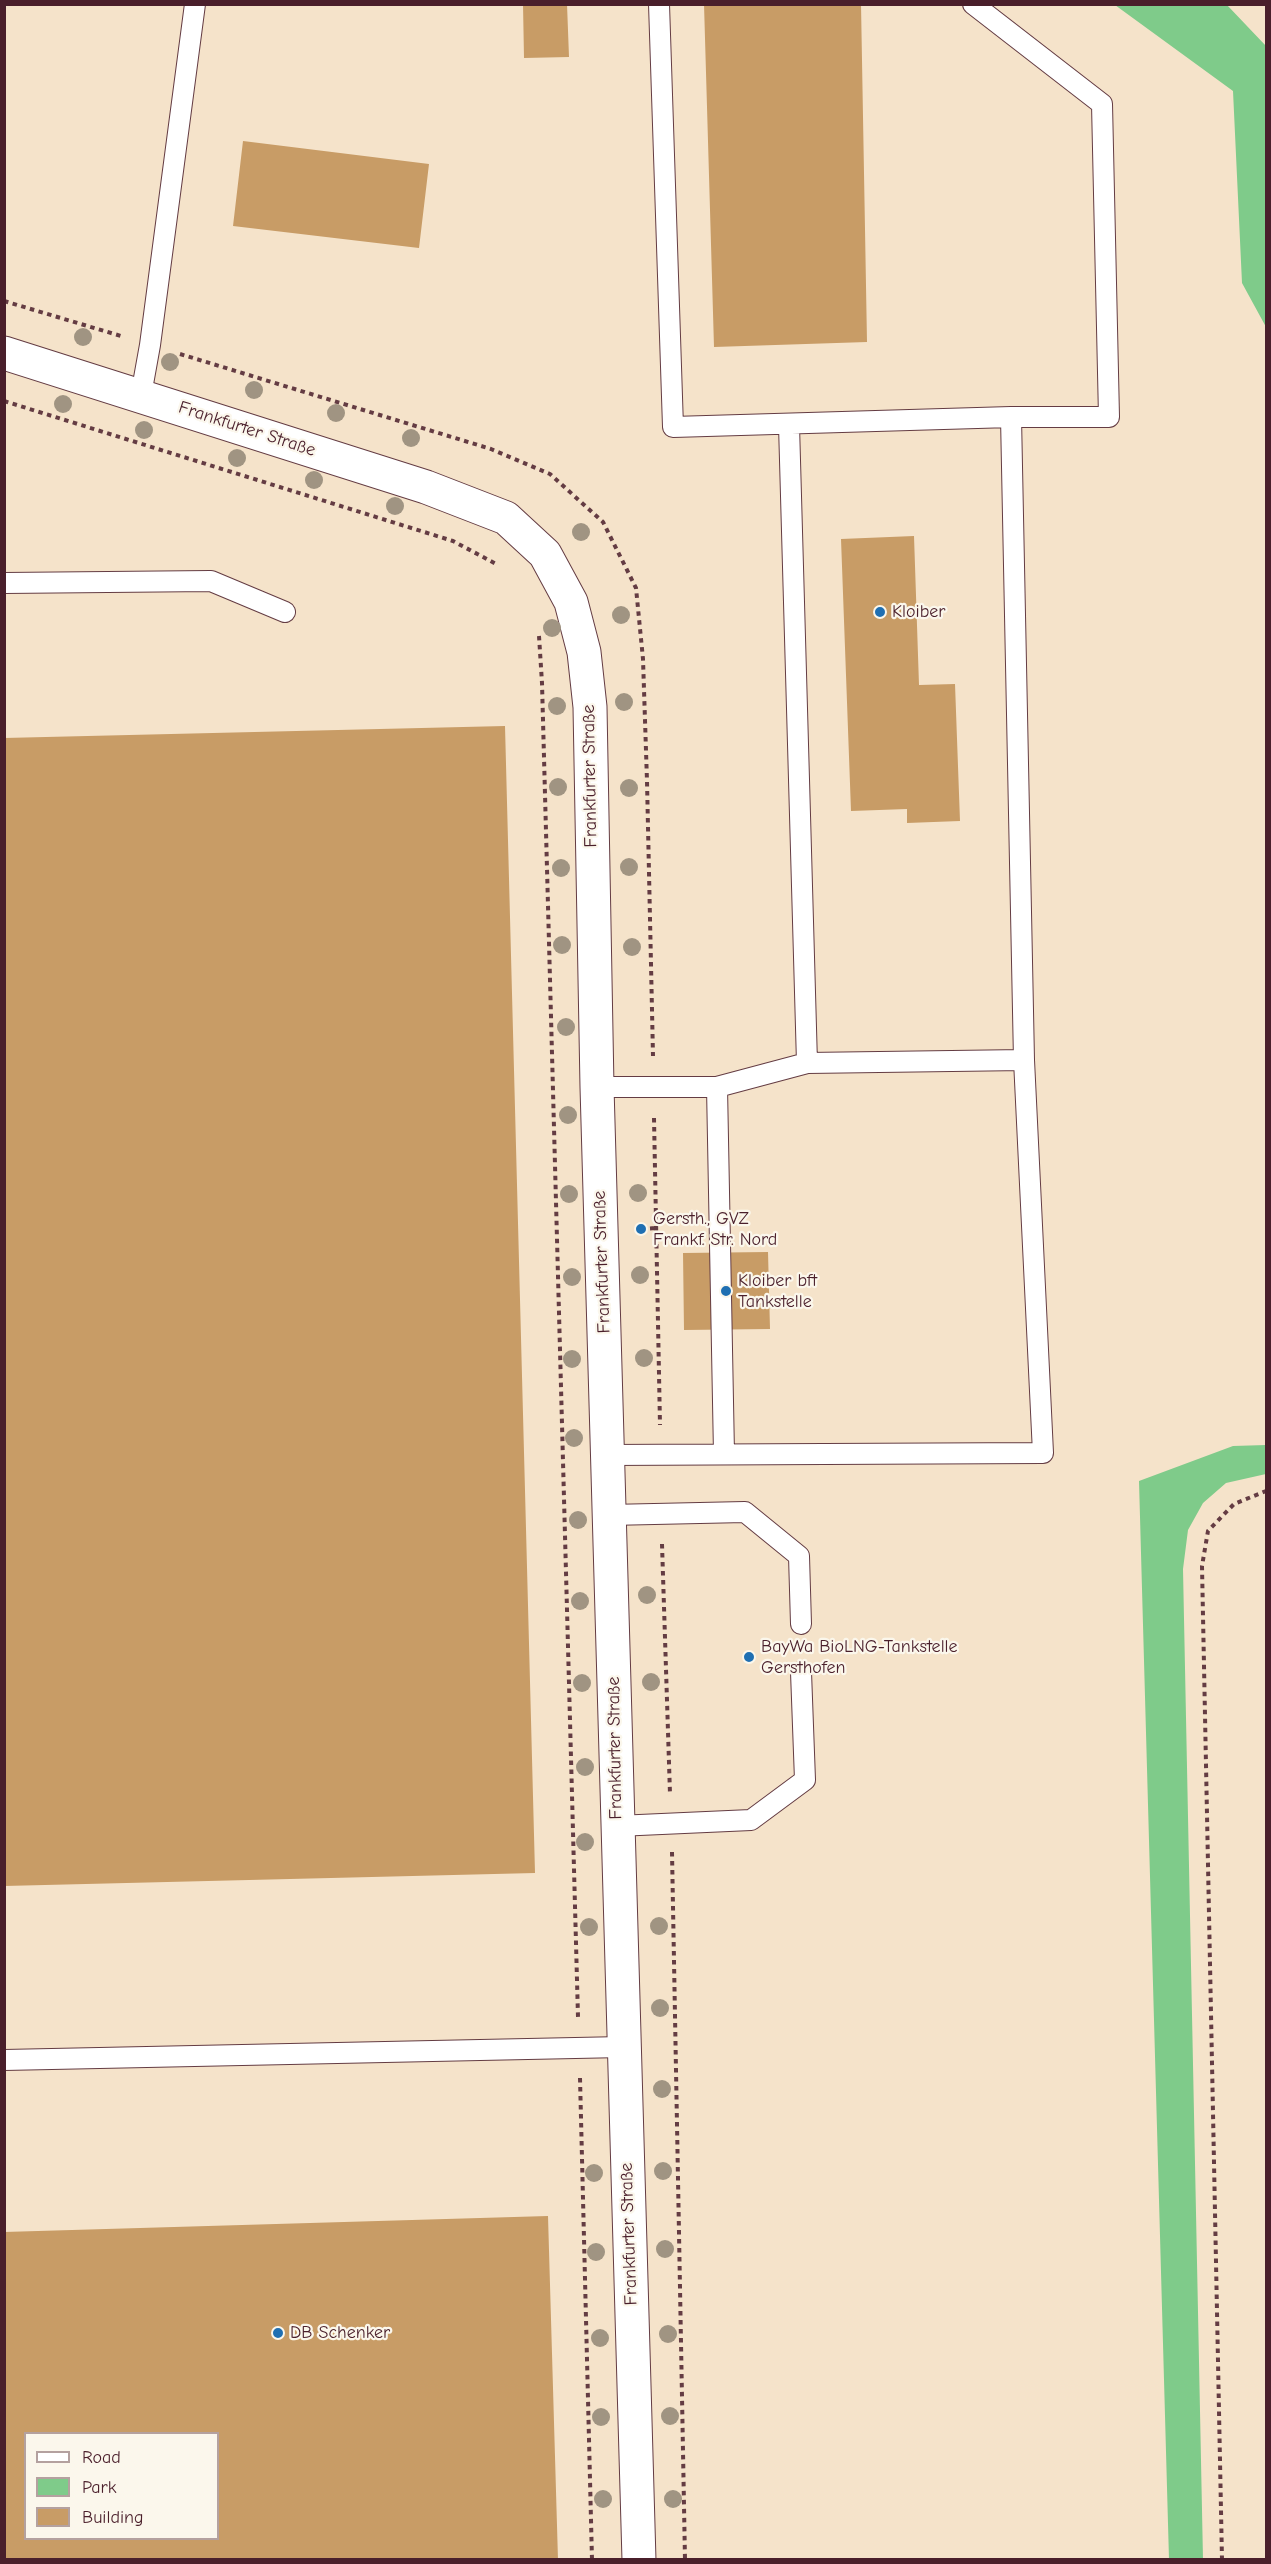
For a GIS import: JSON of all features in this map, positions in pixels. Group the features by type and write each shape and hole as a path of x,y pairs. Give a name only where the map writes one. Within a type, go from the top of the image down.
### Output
{"street":[{"name":"Frankfurter Straße","path":"4,353 426,487 506,518 546,554 571,602 584,652 588,696 622,2047 639,2559"}],"lane":[{"path":"141,396 152,333 195,4"},
{"path":"659,4 673,427 1011,417 1109,417 1102,104 973,4"},
{"path":"607,1455 1043,1453 1024,1060 1011,417"},
{"path":"789,425 807,1063"},
{"path":"4,583 211,581 285,612"},
{"path":"597,1087 717,1087 807,1063 1024,1060"},
{"path":"717,1087 724,1454"},
{"path":"609,1515 745,1512 798,1556 801,1624"},
{"path":"617,1826 751,1820 805,1780 801,1672"},
{"path":"4,2060 622,2047"}],"path":[{"path":"4,401 453,541 508,570"},
{"path":"538,625 542,695 592,2559"},
{"path":"641,1229 656,1228"},
{"path":"1222,2559 1202,1566 1208,1531 1233,1504 1266,1491"}],"green space":[{"path":"1115,5 1227,5 1266,46 1266,327 1242,283 1233,91"},
{"path":"1266,1445 1266,1474 1226,1483 1203,1503 1188,1530 1183,1569 1203,2559 1169,2559 1139,1481 1233,1446"}],"building":[{"path":"523,4 567,4 569,57 524,58"},
{"path":"704,4 861,4 867,342 714,347"},
{"path":"243,141 429,164 419,248 233,226"},
{"name":"Kloiber","path":"914,536 919,685 955,684 960,821 907,823 907,809 851,811 841,539"},
{"path":"505,726 535,1873 4,1886 4,738"},
{"name":"Kloiber bft Tankstelle","path":"768,1252 770,1329 684,1330 683,1253"},
{"name":"DB Schenker","path":"548,2216 558,2560 4,2560 4,2232"}],"place":[{"name":"Kloiber","path":"880,612"},
{"name":"Gersth., GVZ Frankf. Str. Nord","path":"641,1229"},
{"name":"Kloiber bft Tankstelle","path":"726,1291"},
{"name":"BayWa BioLNG-Tankstelle Gersthofen","path":"749,1657"},
{"name":"DB Schenker","path":"278,2333"}]}
